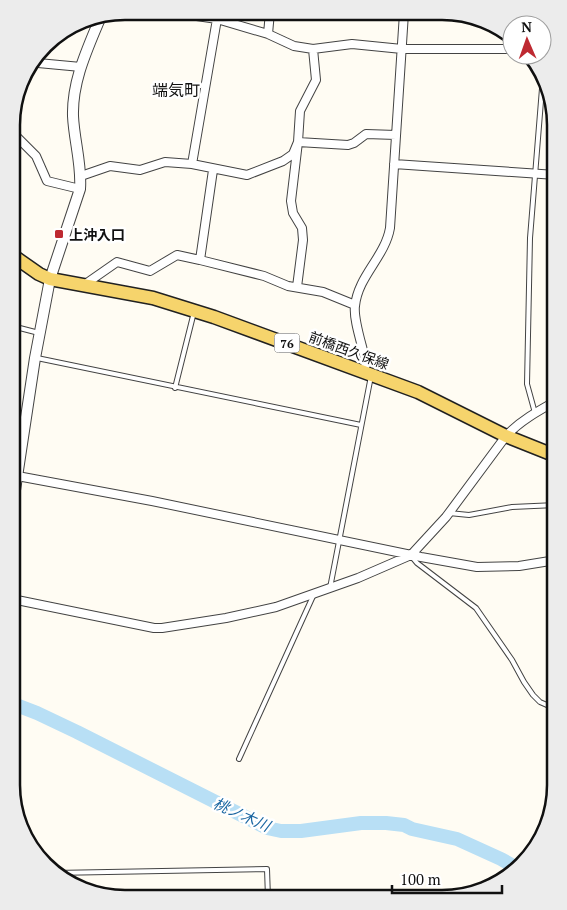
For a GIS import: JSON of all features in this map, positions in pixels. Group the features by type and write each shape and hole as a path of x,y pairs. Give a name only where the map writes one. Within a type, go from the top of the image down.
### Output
{"main road":[{"name":"前橋西久保線","path":"20,261 50,279 153,298 194,310 368,373 418,392 506,436 547,452"}],"street":[{"path":"192,164 217,20"},
{"path":"220,20 268,34 294,46 313,49 352,44 402,49 502,49"},
{"path":"268,34 269,20"},
{"path":"368,373 355,305 361,284 388,240 404,20"},
{"path":"20,447 50,279 80,189 81,176 74,137 73,108 76,82 98,24"},
{"path":"297,287 302,228 293,213 291,202 300,111 316,80 313,49"},
{"path":"41,63 81,67"},
{"path":"298,142 348,145 366,134 396,135"},
{"path":"20,140 36,156 46,180 80,189"},
{"path":"81,176 110,166 140,170 165,162 192,164 213,170 247,175 283,162 293,154 298,142"},
{"path":"394,164 547,174"},
{"path":"200,260 213,170"},
{"path":"84,285 117,262 150,271 177,256 264,276 288,286 323,292 355,305"},
{"path":"20,601 154,628 162,628 226,618 276,607 366,575 411,555 448,513 506,436 514,428 547,406"},
{"path":"20,477 152,501 477,567 519,566 547,561"}],"lane":[{"path":"535,413 527,384 530,238 541,92"},
{"path":"175,388 194,310"},
{"path":"20,328 39,333"},
{"path":"35,358 361,425"},
{"path":"330,588 361,425 368,373"},
{"path":"448,513 469,515 512,507 547,505"},
{"path":"411,555 417,563 476,608 512,660 533,695 547,706"},
{"path":"239,759 315,592"},
{"path":"68,873 267,868 268,890"}],"waterway":[{"name":"桃ノ木川","path":"20,706 77,732 267,828 281,831 301,831 361,823 404,825 412,829 457,839 510,864"}],"place":[{"name":"上沖入口","path":"59,234"}],"district":[{"name":"端気町","path":"176,90"}]}
